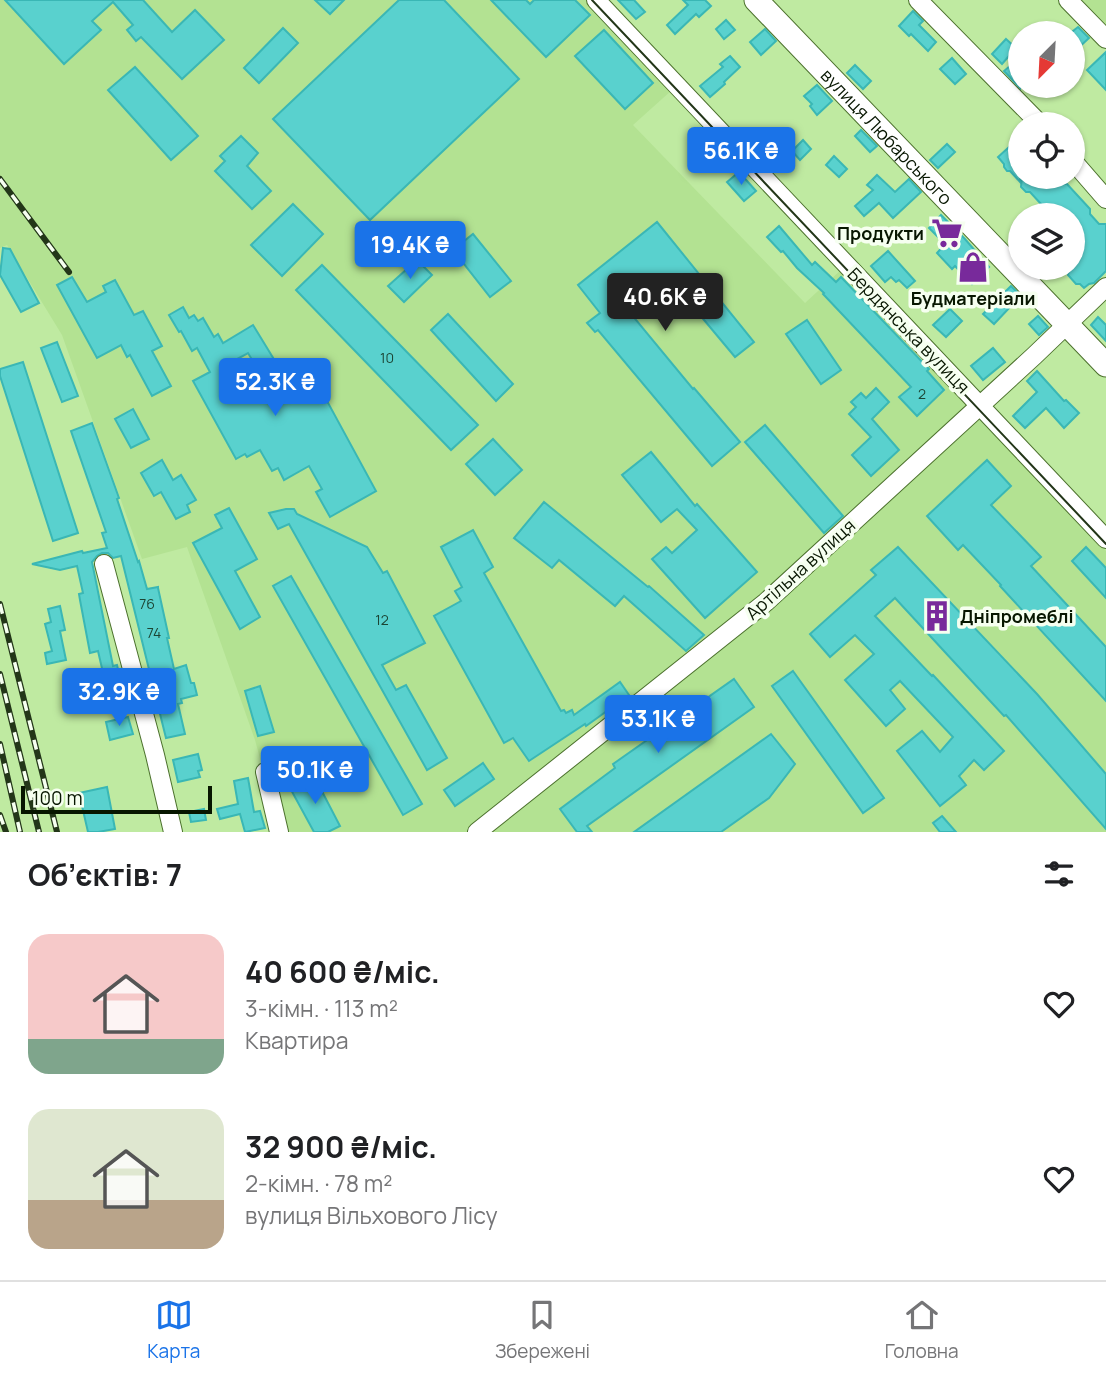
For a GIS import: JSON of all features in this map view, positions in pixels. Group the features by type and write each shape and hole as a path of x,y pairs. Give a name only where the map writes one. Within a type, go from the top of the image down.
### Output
{"main road":[{"name":"вулиця Любарського","path":"756,0 1106,365"}],"street":[{"name":"Бердянська вулиця","path":"596,0 1106,539"},
{"path":"918,0 1028,112"},
{"path":"1068,0 1106,39"},
{"path":"1085,175 1106,199"},
{"name":"Артільна вулиця","path":"477,832 766,602 1106,287"},
{"path":"104,564 173,832"},
{"path":"265,772 279,832"}],"shaded area":[{"path":"0,0 597,0 672,90 633,125 805,303 843,268 1106,551 1106,832 280,832 255,740 187,547 142,559 62,335 7,245 0,248"},
{"path":"1078,0 1106,0 1106,31"}],"building":[{"path":"5,0 143,0 172,32 195,10 224,40 182,79 141,37 136,41 127,30 133,25 113,2 92,21 101,30 64,64"},
{"path":"315,0 344,0 330,14"},
{"path":"399,0 444,0 519,79 370,220 273,119"},
{"path":"491,0 526,0 530,4 534,0 575,0 590,15 546,57"},
{"path":"618,0 634,0 645,12 636,19"},
{"path":"683,0 705,0 711,6 699,17 696,14 675,34 667,25 688,5"},
{"path":"913,11 923,21 919,25 936,42 928,51 899,26"},
{"path":"726,20 735,30 724,39 716,29"},
{"path":"283,28 298,43 259,83 244,68"},
{"path":"765,29 776,41 761,55 750,42"},
{"path":"604,30 653,83 625,109 575,56"},
{"path":"1006,39 1008,41 1008,57 1002,64 992,54"},
{"path":"1106,52 1106,90 1087,70"},
{"path":"730,56 740,67 710,97 700,86 723,67 720,64"},
{"path":"952,58 966,74 955,84 940,69"},
{"path":"855,65 871,81 863,89 847,73"},
{"path":"135,67 198,136 171,160 108,90"},
{"path":"817,85 832,101 817,115 804,96"},
{"path":"861,130 877,146 870,152 855,136"},
{"path":"241,136 258,153 247,166 271,191 252,209 215,171 225,161 220,156"},
{"path":"803,140 811,149 800,160 792,151"},
{"path":"947,144 955,152 938,168 930,160"},
{"path":"1008,148 1008,171 1004,167 998,157"},
{"path":"834,156 847,169 839,177 826,165"},
{"path":"739,172 756,191 744,201 727,182"},
{"path":"877,175 895,192 909,179 921,192 893,218 879,203 864,216 855,206 873,190 867,185"},
{"path":"1023,189 1072,189 1084,203 1040,203 1030,192"},
{"path":"293,204 323,234 282,276 251,245"},
{"path":"1085,204 1099,224 1106,224 1106,271 1094,283 1084,288 1072,280 1085,280"},
{"path":"941,215 989,267 972,284 955,266 952,269 937,253 945,244 929,228"},
{"path":"657,222 754,342 735,357 665,275 641,295 628,278 612,291 740,442 712,466 598,330 595,332 587,323 600,313 578,285"},
{"path":"779,226 812,265 815,262 836,282 841,277 929,369 927,371 944,390 917,416 899,397 911,387 824,293 767,237"},
{"path":"473,234 511,281 490,297 453,250"},
{"path":"3,248 10,249 39,303 21,312 0,275"},
{"path":"888,251 915,281 907,288 891,277 885,282 871,266"},
{"path":"417,260 432,275 404,302 388,286"},
{"path":"322,265 478,425 451,450 296,290"},
{"path":"72,277 87,302 106,292 103,286 115,280 134,315 143,311 162,346 152,351 171,386 152,396 130,355 127,357 121,345 97,358 57,285"},
{"path":"1011,286 1019,294 994,324 983,314"},
{"path":"183,307 189,318 194,315 198,321 203,318 214,337 218,334 223,343 253,325 275,361 259,371 248,353 228,364 247,400 262,392 268,403 293,389 299,400 320,388 376,491 330,517 316,492 322,489 309,466 284,480 278,468 272,471 260,450 236,459 193,381 210,372 197,348 192,351 169,315"},
{"path":"950,309 962,321 946,337 933,325"},
{"path":"448,314 513,384 496,401 431,330"},
{"path":"1038,316 1048,327 1039,335 1029,324"},
{"path":"1098,317 1106,325 1106,341 1091,325"},
{"path":"807,320 841,370 821,384 786,334"},
{"path":"57,342 78,396 62,402 41,348"},
{"path":"993,348 1005,362 983,380 971,366"},
{"path":"23,362 78,533 53,541 0,376 0,369"},
{"path":"1037,371 1064,401 1079,413 1064,428 1046,408 1025,428 1013,416 1037,392 1027,381"},
{"path":"876,388 889,402 872,419 899,450 871,476 852,455 871,437 849,414 856,407 851,402 861,393 866,398"},
{"path":"133,409 149,439 131,448 115,419"},
{"path":"92,423 147,589 158,587 174,669 186,665 191,683 194,683 197,695 181,699 182,703 178,704 185,734 166,738 121,556 113,558 108,553 102,553 92,562 113,666 117,665 122,687 107,690 98,651 90,653 79,594 83,593 77,566 60,570 32,564 82,551 83,553 107,548 102,533 106,532 71,431"},
{"path":"765,425 843,516 824,533 745,442"},
{"path":"493,439 522,470 495,495 466,464"},
{"path":"651,452 695,506 697,504 757,572 705,618 652,559 666,547 672,553 697,530 677,509 661,522 622,475"},
{"path":"162,460 173,480 181,475 196,500 187,505 190,512 176,519 161,492 154,496 141,473"},
{"path":"987,460 1011,486 991,505 1041,557 1031,566 1106,647 1106,701 963,545 958,550 927,516"},
{"path":"544,502 649,586 704,635 686,651 624,596 615,606 559,560 552,568 514,538"},
{"path":"229,508 257,559 235,571 260,617 240,629 193,543 222,528 215,515"},
{"path":"294,509 297,514 367,547 383,573 387,571 425,643 382,665 396,690 406,685 447,758 427,770 289,524 278,529 269,513"},
{"path":"473,530 493,567 484,573 561,711 566,713 572,710 574,715 620,682 629,695 586,726 585,724 529,761 513,738 504,743 434,616 461,601 455,591 462,587 441,547"},
{"path":"898,547 1037,694 1106,774 1106,829 1006,715 1004,716 895,598 875,616 1004,751 984,770 974,760 959,776 966,785 940,806 897,751 922,731 940,752 953,737 900,681 890,690 905,709 886,726 845,680 874,654 855,635 830,657 810,634 876,575 871,570"},
{"path":"1086,547 1106,568 1106,598 1072,561"},
{"path":"291,576 422,804 403,815 273,586"},
{"path":"60,606 65,630 60,631 66,660 47,664 45,653 52,651 45,624 51,622 48,609"},
{"path":"793,671 884,798 863,813 772,686"},
{"path":"734,679 754,707 587,826 592,832 577,832 560,809 615,768 613,764"},
{"path":"260,686 274,732 258,736 245,691"},
{"path":"128,717 133,734 110,740 106,722"},
{"path":"771,734 795,764 769,798 721,832 634,832"},
{"path":"198,754 202,770 198,771 200,777 178,782 173,760"},
{"path":"483,763 494,779 455,806 444,790"},
{"path":"314,776 340,826 328,832 314,832 290,788"},
{"path":"248,778 254,812 260,811 265,828 245,832 240,814 220,819 217,809 238,804 234,781"},
{"path":"107,787 115,829 88,832 79,793"},
{"path":"204,809 206,820 191,822 189,812"},
{"path":"942,816 956,832 940,832 933,823"}],"tram line":[{"path":"592,0 1106,544"}],"railway":[{"path":"0,179 69,272"},
{"path":"0,604 57,832"},
{"path":"0,674 39,832"},
{"path":"0,744 20,832"},
{"path":"0,815 6,832"}],"place":[{"name":"Продукти","path":"947,233"},
{"name":"Будматеріали","path":"973,267"},
{"name":"Дніпромеблі","path":"937,616"}]}
